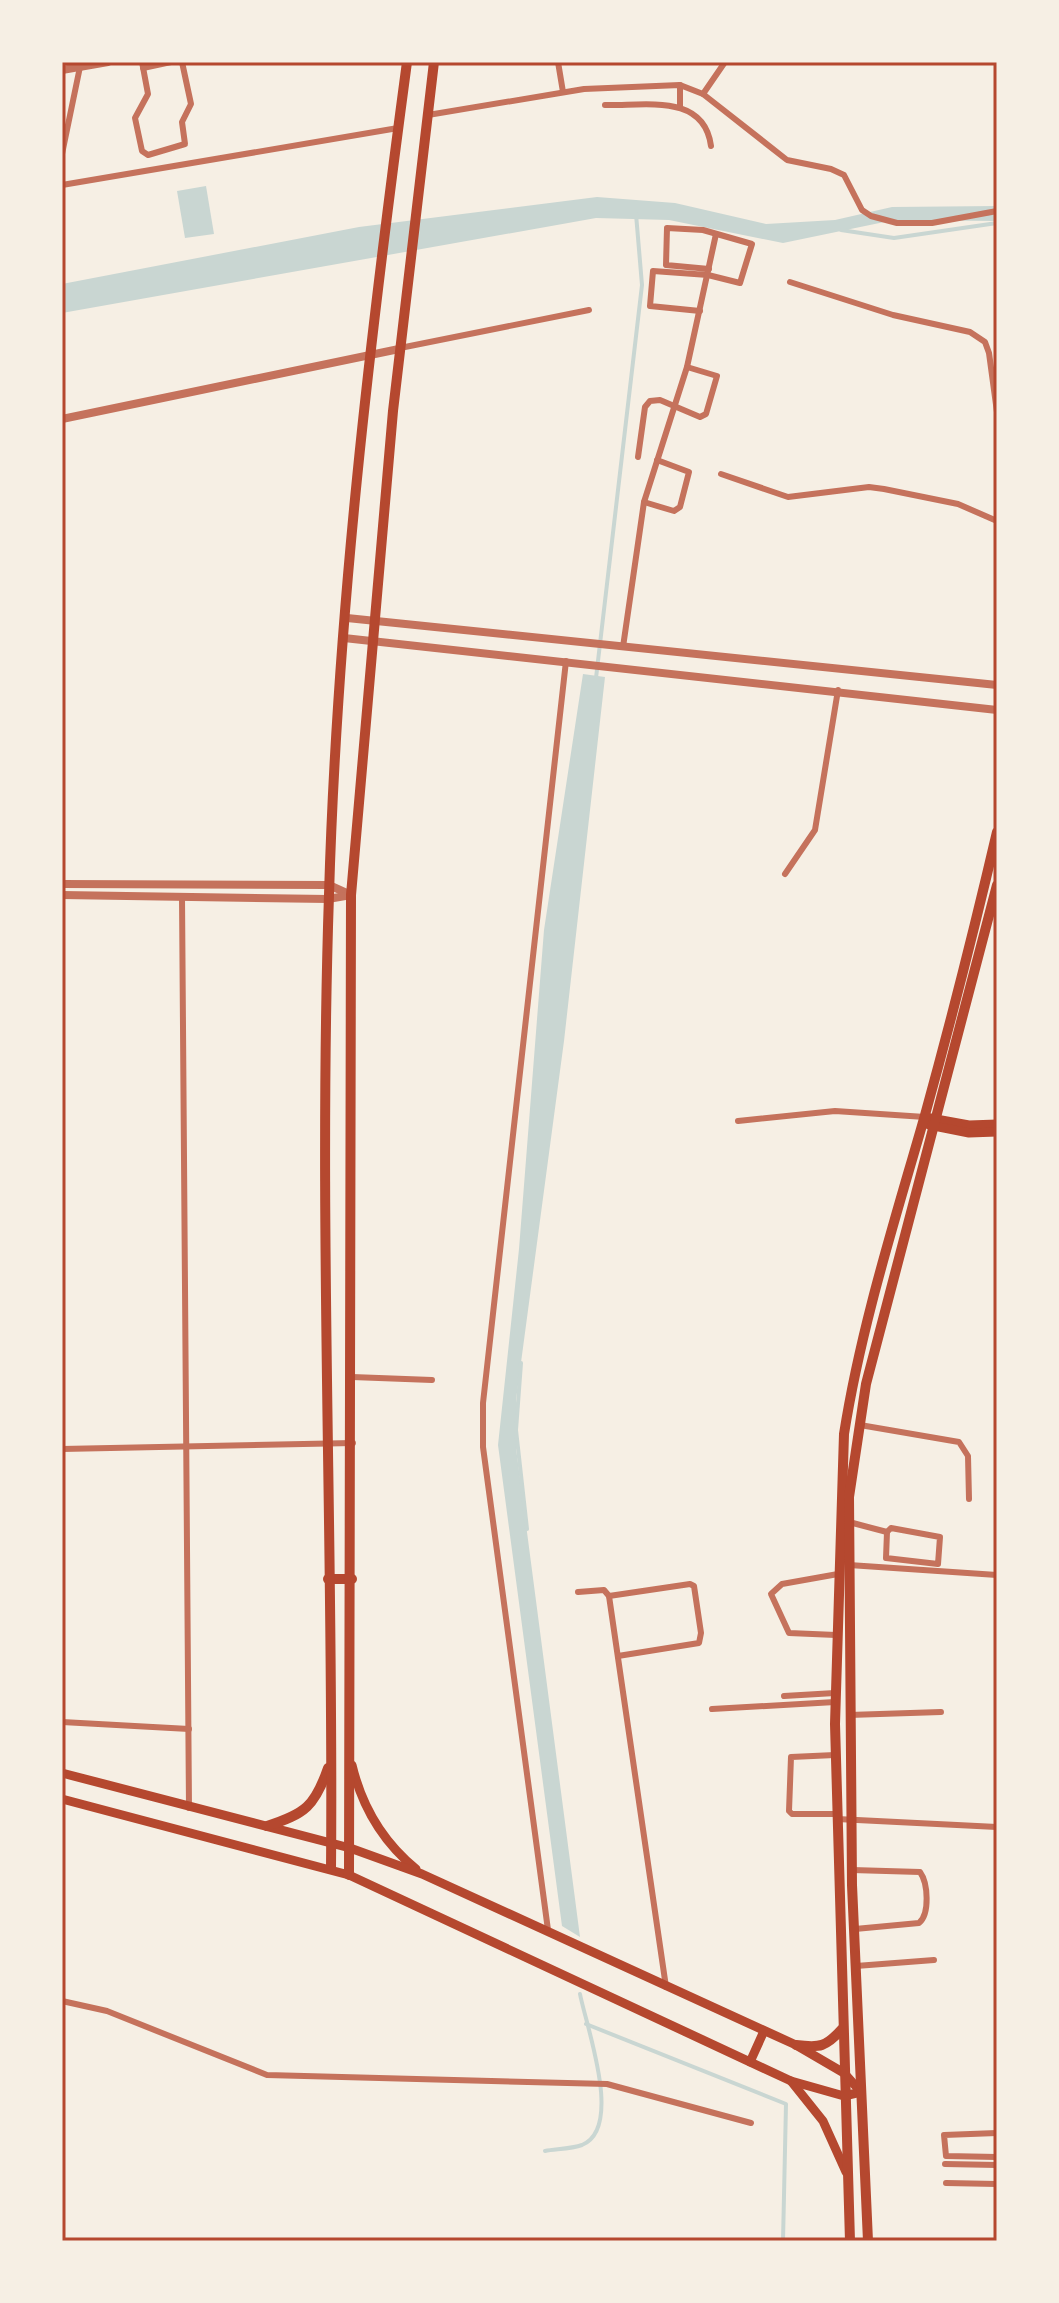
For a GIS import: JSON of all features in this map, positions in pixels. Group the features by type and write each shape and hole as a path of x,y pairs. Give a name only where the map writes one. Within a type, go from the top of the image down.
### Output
{"main road":[{"path":"331,1869 327,1444 328,899 344,638 368,356 391,203 407,62"},
{"path":"349,1875 353,1443 351,895 371,640 399,349 421,197 434,62"},
{"path":"850,2241 835,1755 844,1434 852,1388 997,832"},
{"path":"868,2241 852,1870 849,1522 866,1384 997,885"},
{"path":"923,1120 969,1133 997,1132"},
{"path":"936,1123 997,1124"},
{"path":"328,1579 352,1579"},
{"path":"267,1826 305,1810 318,1797 330,1761"},
{"path":"351,1762 357,1787 374,1822 401,1857 422,1874"},
{"path":"62,1773 350,1848 422,1874 548,1930 666,1989 796,2045 844,2073 861,2092"},
{"path":"62,1799 349,1875 791,2081 844,2096 861,2092"},
{"path":"796,2045 819,2048 828,2045 842,2029"},
{"path":"750,2062 764,2031"},
{"path":"791,2081 823,2121 846,2172"}],"street":[{"path":"62,70 80,64 108,62"},
{"path":"171,62 143,65 148,94 135,118 142,151 148,155 185,144 182,122 191,104 182,62"},
{"path":"558,62 563,92"},
{"path":"703,94 725,62"},
{"path":"62,154 80,64"},
{"path":"428,115 563,92 680,85 703,94 787,160 831,169 844,175 862,210 871,216 897,223 932,223 997,211"},
{"path":"680,85 680,106"},
{"path":"605,105 680,106 693,111 705,123 711,146"},
{"path":"62,185 398,128"},
{"path":"669,226 750,241 752,246 740,283 708,272 666,265 666,230 669,226"},
{"path":"618,647 644,502 687,367 716,234"},
{"path":"700,311 650,306 652,274 655,270 708,272"},
{"path":"790,282 893,315 970,332 985,342 989,353 997,412"},
{"path":"62,419 589,310"},
{"path":"638,457 647,403 660,400 700,417 706,414 717,376 687,367"},
{"path":"644,502 674,511 680,507 689,472 657,460"},
{"path":"721,474 788,497 844,489 884,489 958,504 997,521"},
{"path":"347,618 374,618 588,644 997,685"},
{"path":"344,638 838,690 997,710"},
{"path":"548,1930 483,1447 483,1403 566,661"},
{"path":"785,874 815,830 838,690"},
{"path":"62,884 329,885 351,895"},
{"path":"62,895 328,899 351,895"},
{"path":"182,897 189,1808"},
{"path":"738,1121 835,1111 923,1120"},
{"path":"352,1377 432,1380"},
{"path":"860,1425 959,1442 968,1456 969,1499"},
{"path":"62,1449 353,1443"},
{"path":"849,1522 887,1532"},
{"path":"891,1528 940,1537 938,1564 889,1560 885,1555 887,1532 891,1528"},
{"path":"849,1565 997,1575"},
{"path":"836,1635 789,1633 771,1594 782,1584 838,1574"},
{"path":"609,1596 690,1584 694,1586 701,1633 699,1643 618,1656"},
{"path":"578,1592 604,1590 609,1596 666,1989"},
{"path":"784,1696 835,1698"},
{"path":"712,1709 835,1698"},
{"path":"849,1715 941,1712"},
{"path":"62,1722 189,1729"},
{"path":"835,1755 791,1757 789,1811 792,1814 997,1827"},
{"path":"852,1870 914,1869 920,1872 924,1877 926,1912 919,1923 854,1929"},
{"path":"856,1966 934,1960"},
{"path":"62,2001 107,2011 267,2075 607,2084 751,2123"},
{"path":"997,2133 945,2133 944,2153 997,2157"},
{"path":"945,2164 997,2165"},
{"path":"946,2183 997,2184"}],"shaded area":[{"path":"206,186 214,234 185,238 177,191"},
{"path":"597,197 675,203 766,224 835,220 892,207 997,206 997,221 894,220 783,243 669,220 596,218 62,313 62,284 359,227"},
{"path":"583,674 605,677 564,1041 516,1400 516,1448 580,1937 562,1926 498,1445 519,1249 544,930"}],"waterway":[{"path":"596,678 642,285 636,214"},
{"path":"841,230 894,238 997,223"},
{"path":"521,1363 516,1430 527,1529"},
{"path":"545,2151 582,2145 594,2135 600,2119 599,2075 580,1994"},
{"path":"586,2024 786,2104 783,2241"}]}
